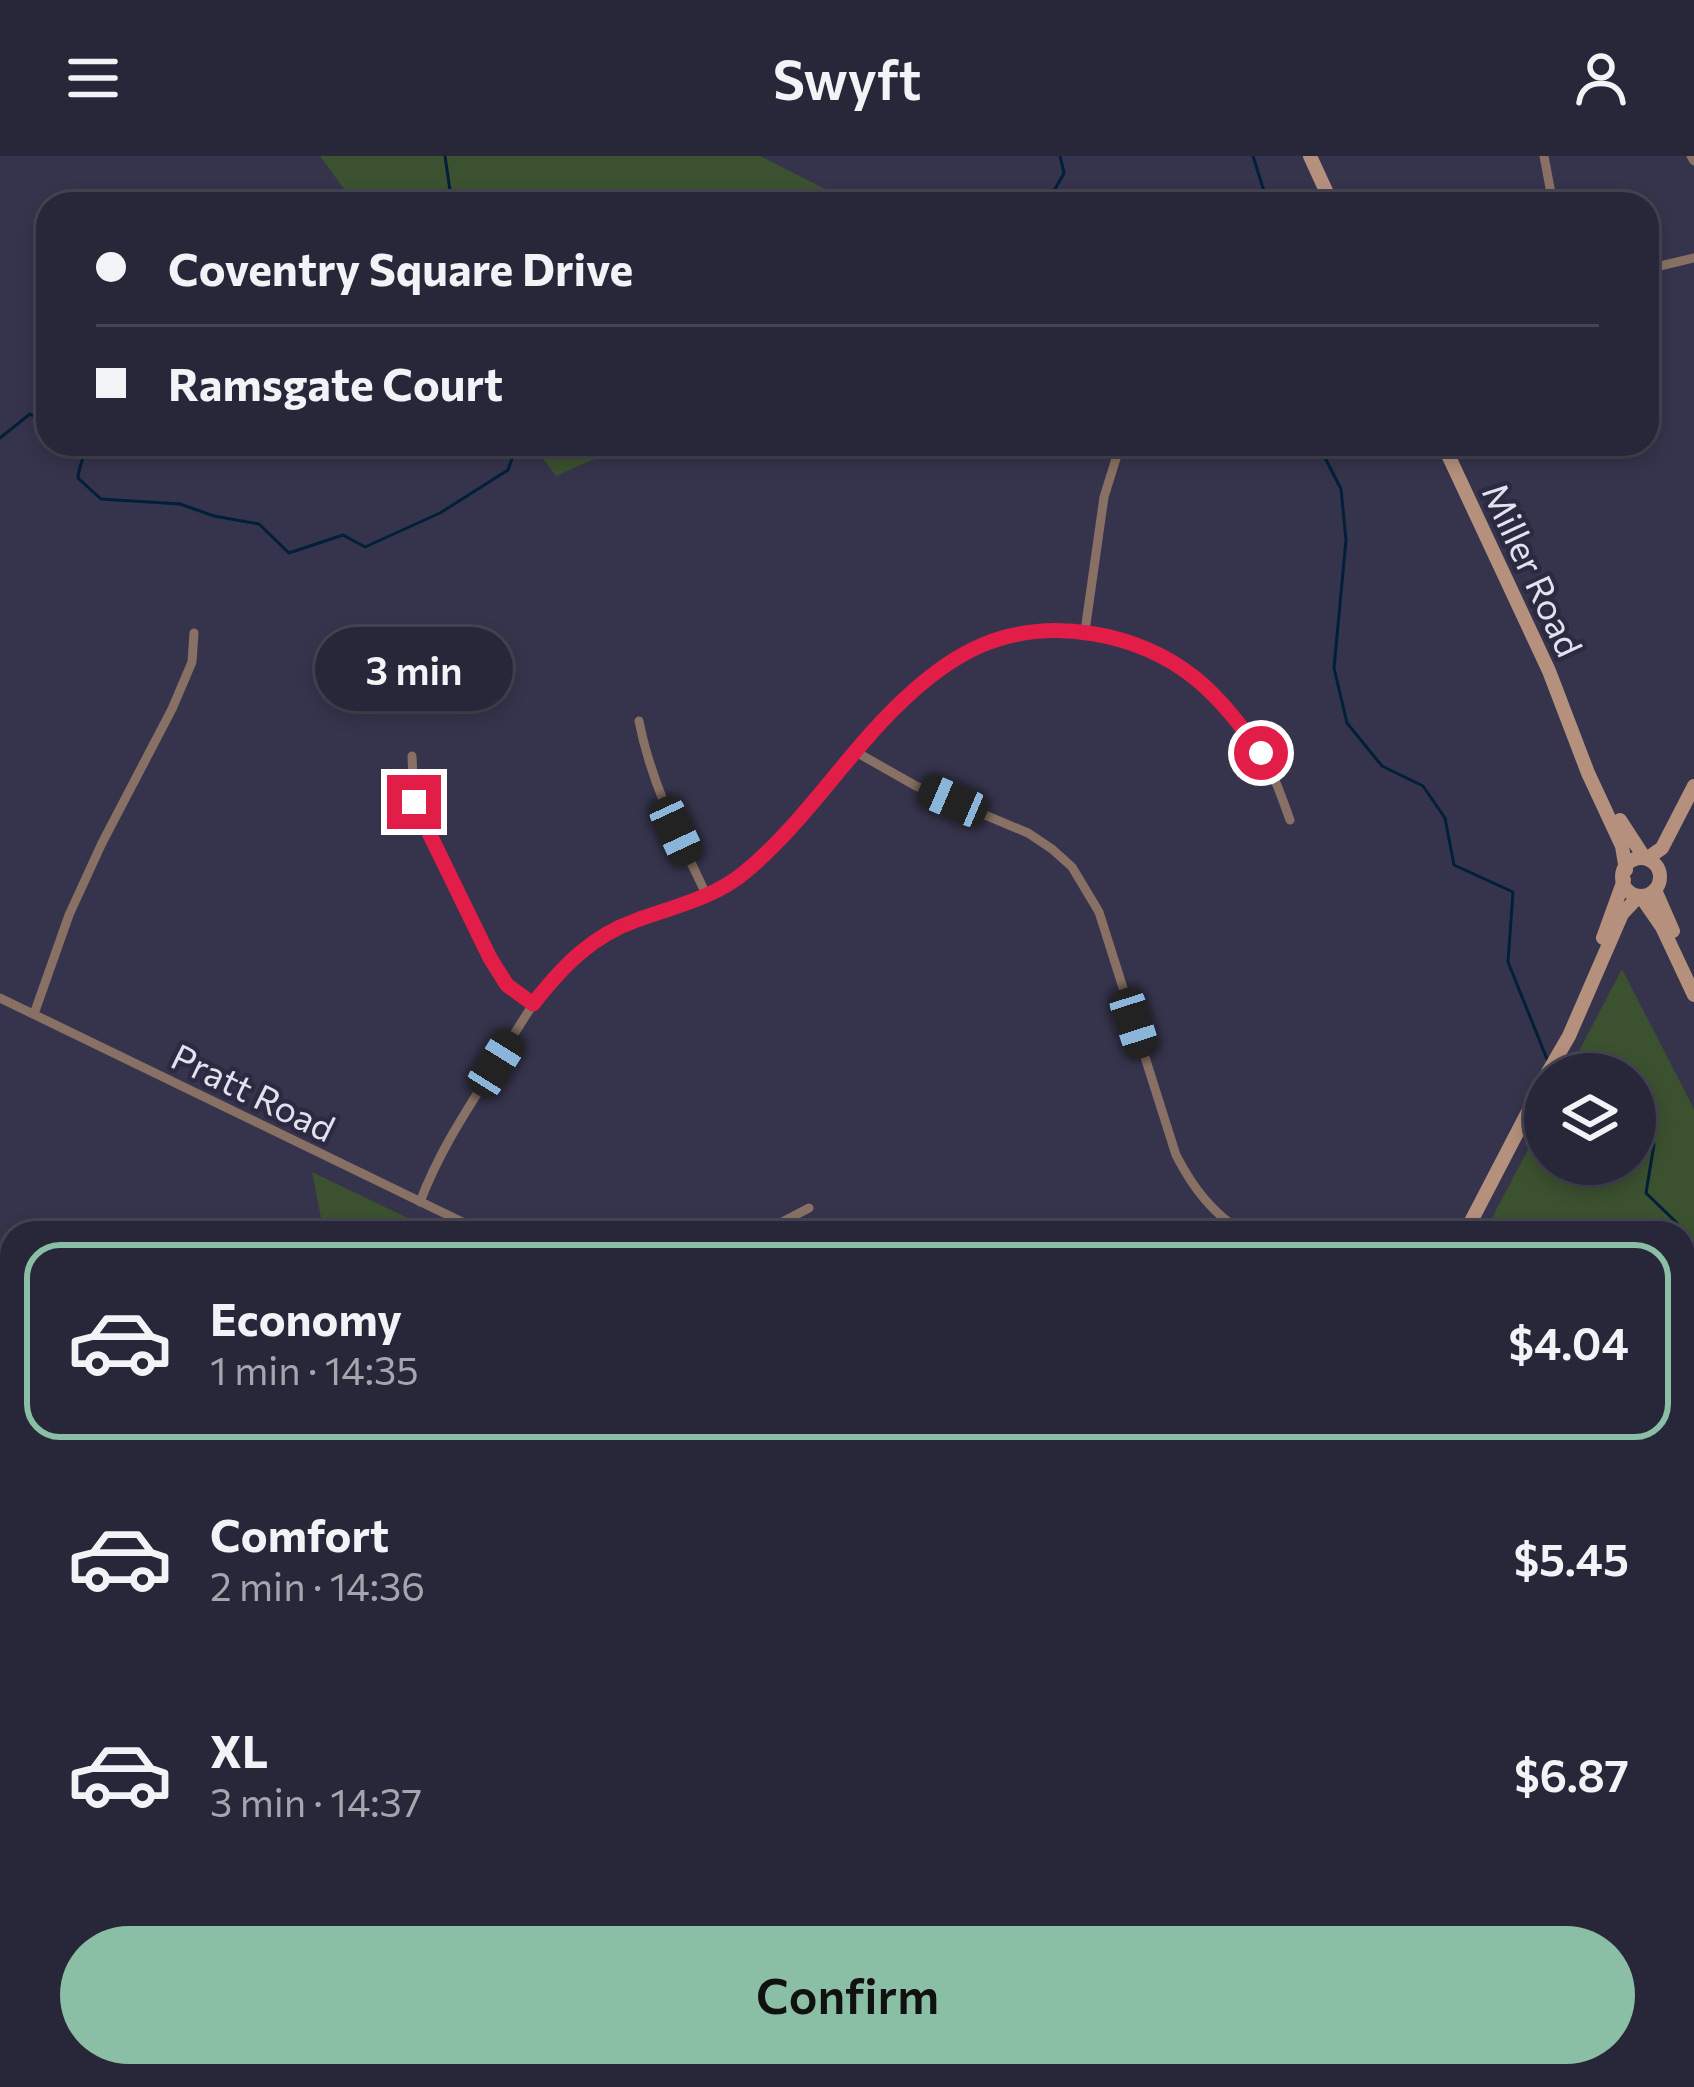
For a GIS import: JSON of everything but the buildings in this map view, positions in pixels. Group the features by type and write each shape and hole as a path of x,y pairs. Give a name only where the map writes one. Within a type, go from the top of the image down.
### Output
{"main road":[{"path":"1310,156 1326,192"},
{"name":"Miller Road","path":"1448,456 1624,829 1656,866 1648,891 1625,886 1622,846 1569,719"},
{"path":"1556,1053 1625,875 1635,858 1646,858 1663,848 1694,786"},
{"path":"1559,1053 1622,914 1648,891 1677,823"},
{"path":"1648,891 1694,980"},
{"path":"1648,891 1694,994"},
{"path":"1472,1221 1524,1119"}],"street":[{"path":"1544,156 1551,192"},
{"path":"1659,266 1694,258"},
{"path":"1085,631 1104,497 1117,456"},
{"path":"420,1202 435,1161 533,1004 562,968 586,946 635,920 667,911 741,876 909,694 980,646 1020,634 1085,631 1139,645 1166,658 1196,678 1232,713 1261,753 1290,820"},
{"path":"34,1014 69,915 192,662 194,633"},
{"path":"639,721 662,800 706,894"},
{"path":"856,752 916,785 1028,833 1072,867 1099,913 1176,1155 1191,1184 1227,1221"},
{"path":"412,756 414,802 471,919 507,985 533,1004"},
{"name":"Pratt Road","path":"0,998 460,1221"},
{"path":"784,1221 809,1208"}],"green space":[{"path":"320,156 760,156 831,192 346,192"},
{"path":"541,456 601,456 556,476"},
{"path":"1622,969 1694,1109 1694,1221 1490,1221 1524,1157 1524,1185 1656,1185 1656,1053 1578,1053"},
{"path":"312,1172 414,1221 322,1221"}],"waterway":[{"path":"445,156 450,192"},
{"path":"1052,192 1064,173 1060,156"},
{"path":"1253,156 1264,192"},
{"path":"0,438 30,414 36,417"},
{"path":"83,456 78,478 101,499 180,504 259,524 289,553 343,535 365,547 440,513 508,470 513,456"},
{"path":"1324,456 1341,489 1346,540 1334,668 1347,723 1382,766 1423,786 1445,818 1454,865 1513,892 1508,962 1545,1053"},
{"path":"1647,1185 1646,1193 1675,1221"}],"route":[{"path":"414,802 490,958 507,985 533,1004 586,946 741,876 909,694 980,646 1020,634 1085,631 1139,645 1196,678 1232,713 1261,753"}]}
